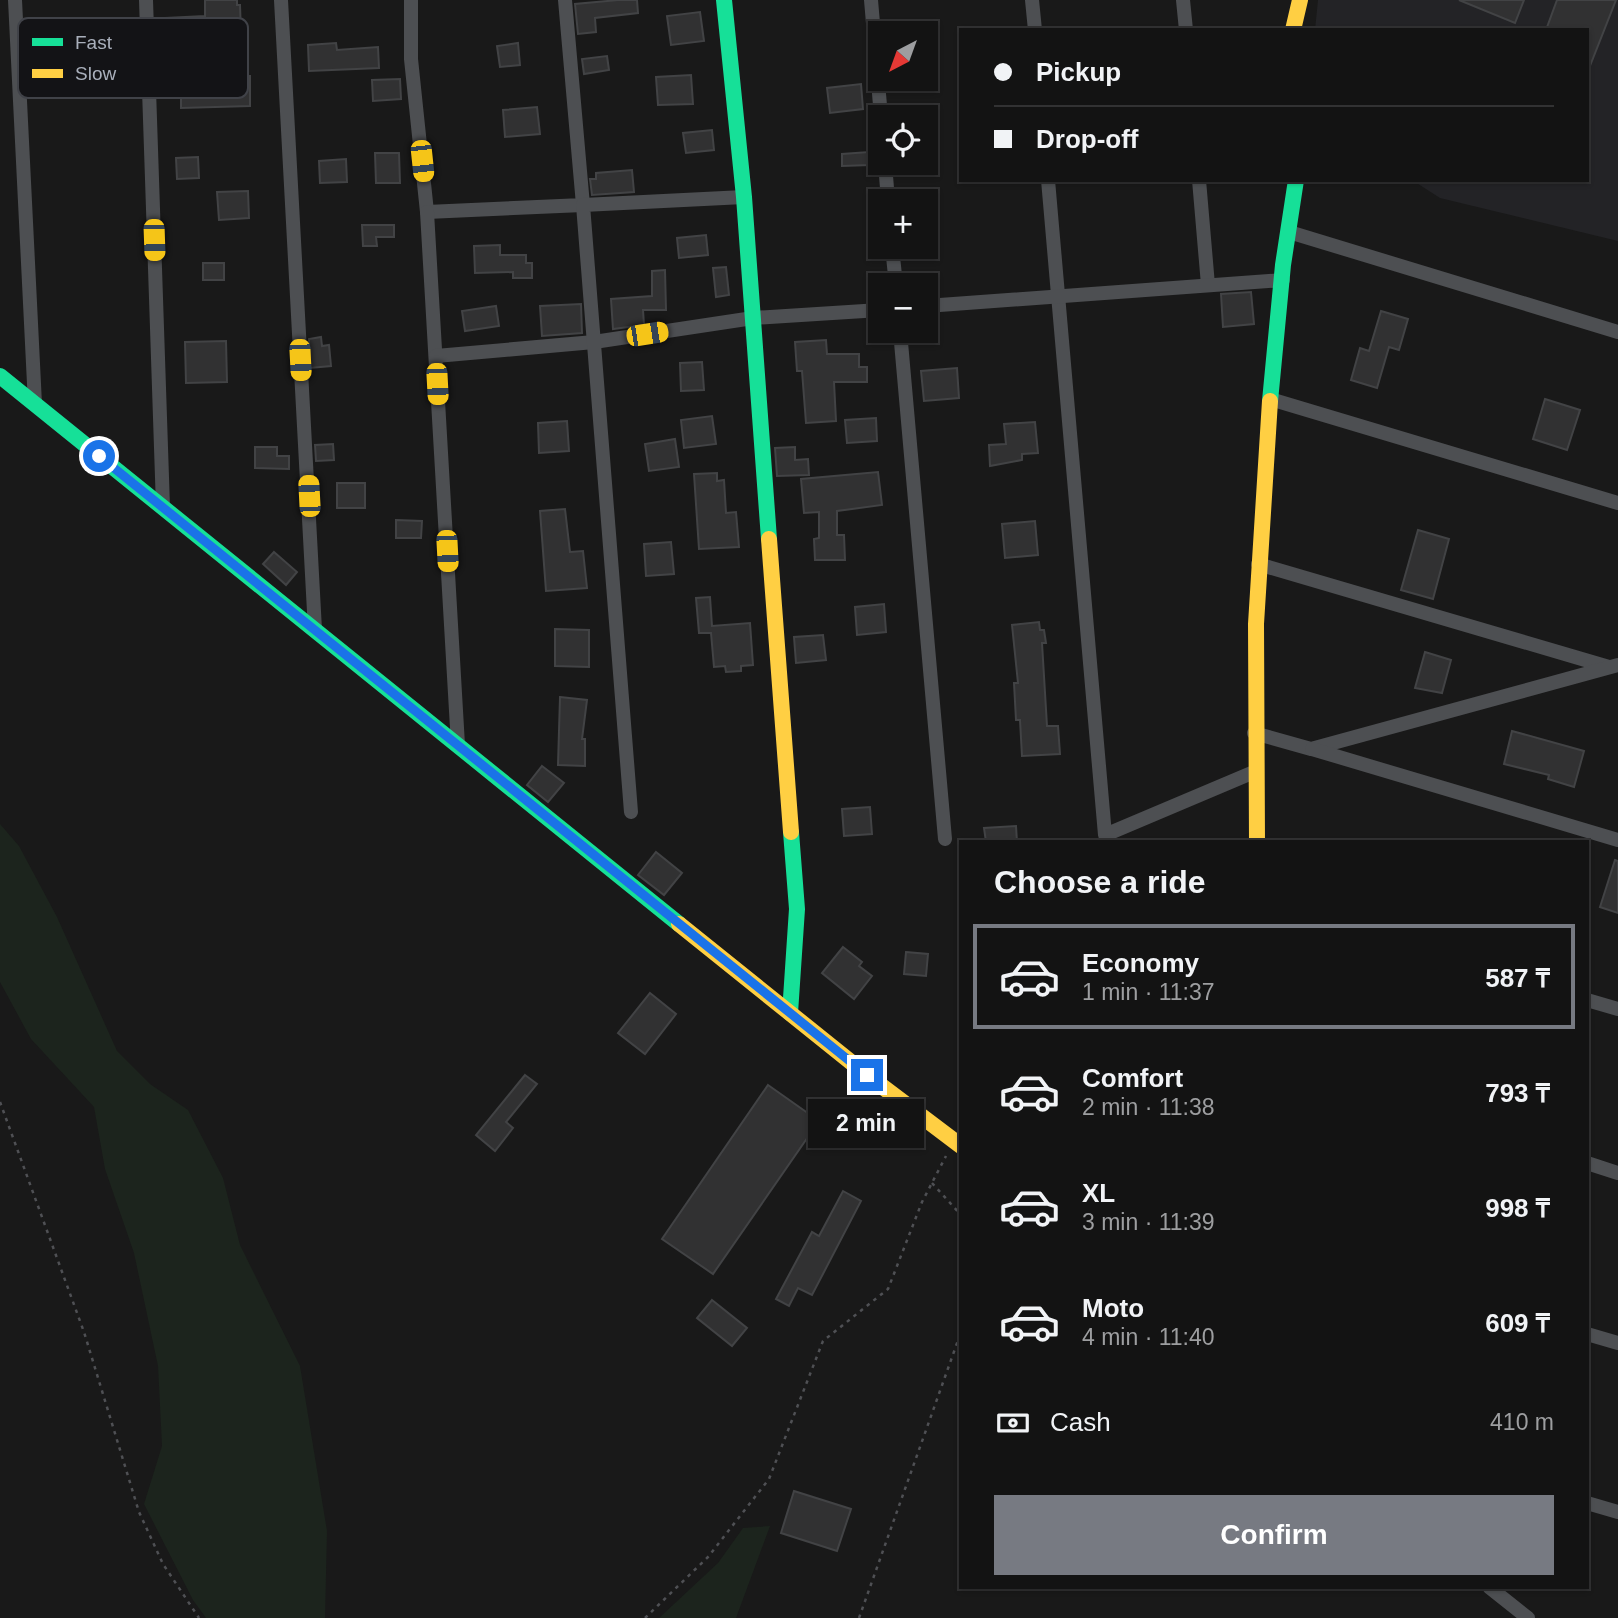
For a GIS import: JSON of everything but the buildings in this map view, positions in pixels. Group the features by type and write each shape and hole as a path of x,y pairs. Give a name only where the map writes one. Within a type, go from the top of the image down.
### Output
{"street":[{"path":"15,0 18,61"},
{"path":"146,0 147,18"},
{"path":"281,0 315,630"},
{"path":"411,0 411,59 427,212 458,745"},
{"path":"565,0 631,812"},
{"path":"724,0 744,197 797,909 790,1013"},
{"path":"871,0 880,105"},
{"path":"1032,0 1035,28"},
{"path":"1183,0 1186,28"},
{"path":"1293,28 1300,0"},
{"path":"20,98 35,404"},
{"path":"149,98 163,507"},
{"path":"1048,182 1105,835 1254,772"},
{"path":"1199,182 1208,285"},
{"path":"1257,840 1254,733 1258,564 1270,399 1296,182"},
{"path":"427,212 744,197"},
{"path":"1289,232 1618,332"},
{"path":"938,305 1283,280"},
{"path":"436,356 594,342 753,318 868,311"},
{"path":"901,343 945,839"},
{"path":"0,376 790,1013 958,1143"},
{"path":"1270,399 1618,502"},
{"path":"1258,564 1615,667"},
{"path":"1311,749 1615,667"},
{"path":"1254,733 1618,840"},
{"path":"1589,1001 1618,1009"},
{"path":"1589,1164 1618,1173"},
{"path":"1589,1335 1618,1343"},
{"path":"1589,1504 1618,1512"},
{"path":"1492,1589 1528,1618"}],"path":[{"path":"0,1102 84,1332 139,1512 163,1564 199,1618"},
{"path":"645,1618 708,1557 769,1479 823,1341 888,1289 932,1184 958,1143"},
{"path":"932,1184 959,1213"},
{"path":"859,1618 959,1338"}],"shaded area":[{"path":"1318,0 1618,0 1618,241 1440,198 1415,182 1589,182 1589,28 1315,28"},
{"path":"0,824 19,846 57,917 117,1051 150,1084 188,1110 223,1178 240,1245 300,1366 327,1531 325,1618 206,1618 193,1600 144,1504 162,1446 158,1366 134,1253 105,1169 94,1107 31,1039 0,982"},
{"path":"770,1526 736,1618 659,1618 718,1563 743,1528"}],"traffic: fast":[{"path":"724,0 744,197 769,539"},
{"path":"1270,401 1283,265 1296,182"},
{"path":"0,376 679,924"},
{"path":"790,1013 797,909 791,832"}],"traffic: slow":[{"path":"1293,28 1300,0"},
{"path":"1257,840 1256,624 1270,401"},
{"path":"769,539 791,832"},
{"path":"679,924 867,1075 959,1144"}],"route":[{"path":"99,456 867,1075"}]}
